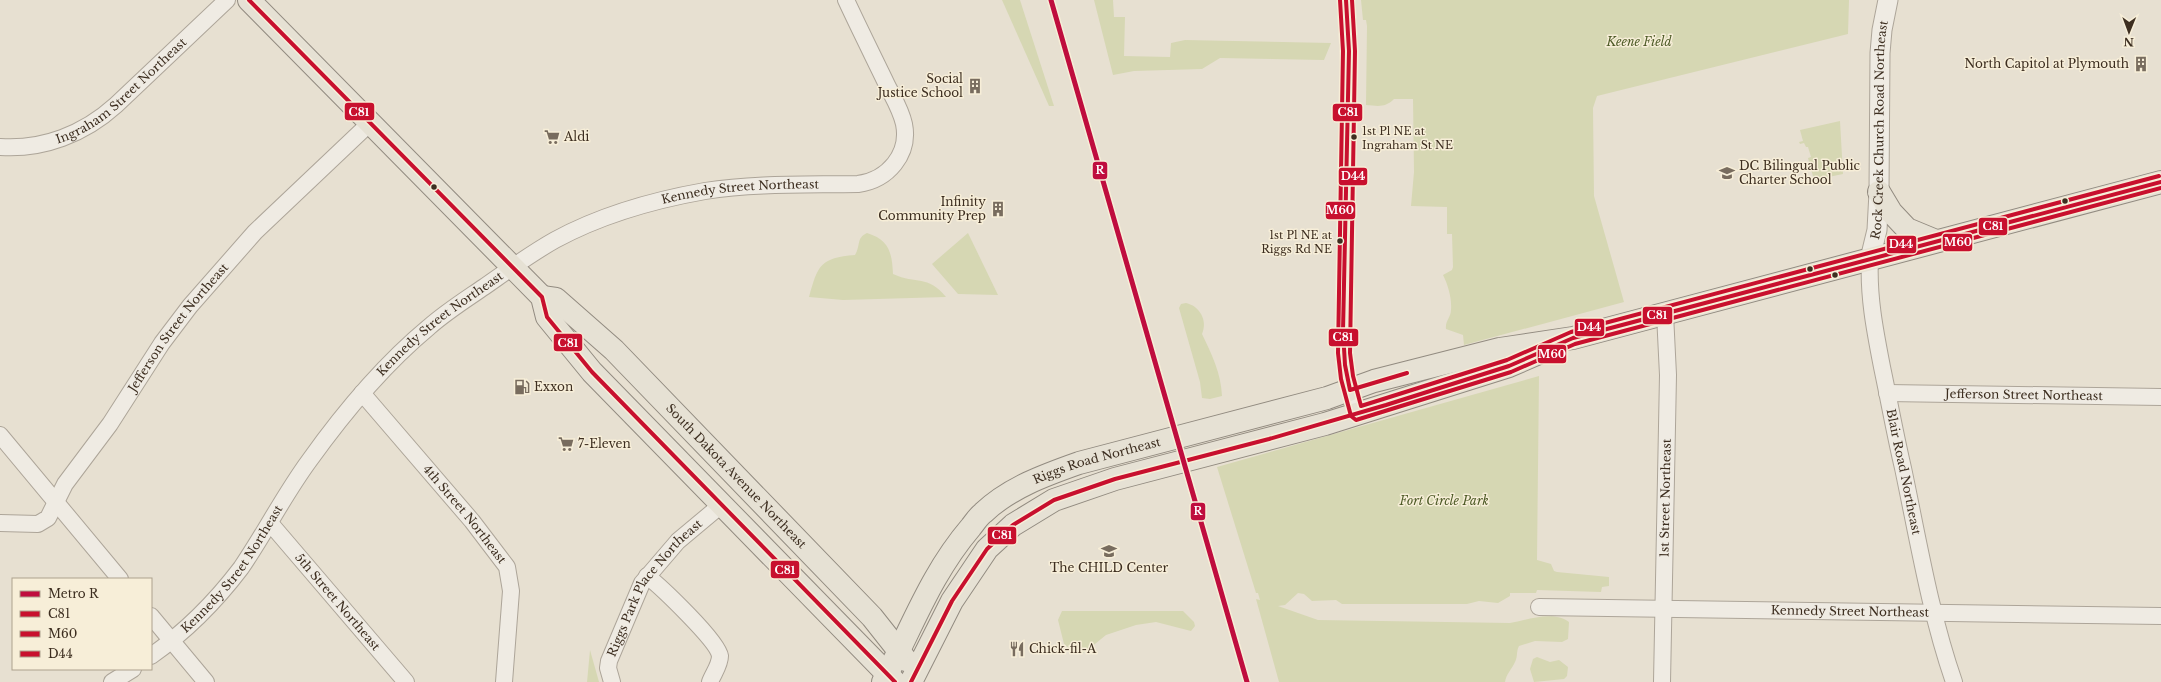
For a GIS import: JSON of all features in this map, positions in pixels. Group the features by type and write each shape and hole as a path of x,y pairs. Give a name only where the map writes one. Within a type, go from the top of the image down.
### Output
{"main road":[{"name":"South Dakota Avenue Northeast","path":"249,0 511,268 542,297 556,299 614,350 867,612 898,650 917,679"},
{"name":"Riggs Road Northeast","path":"888,679 898,650 920,603 952,549 982,513 1011,492 1044,476 1079,463 1327,398 1374,381 1500,349 1573,338 2161,182"},
{"path":"1879,192 1891,212 1907,229 1936,242"},
{"path":"542,297 547,317 592,372 888,679"},
{"name":"Riggs Road Northeast","path":"917,679 952,601 987,549 1013,525 1043,506 1066,495 1108,481 1357,414 1509,366 1573,338"}],"street":[{"name":"Ingraham Street Northeast","path":"0,147 30,146 51,142 76,133 99,120 226,0"},
{"name":"Kennedy Street Northeast","path":"152,655 171,640 227,585 270,523 306,465 362,393 392,361 433,324 511,268 552,242 589,224 627,210 683,195 738,187 866,183 887,173 897,162 903,149 904,124 897,105 846,0"},
{"path":"1346,0 1349,39 1343,344 1345,365 1357,414"},
{"name":"Rock Creek Church Road Northeast","path":"1870,259 1877,230 1879,192 1880,53 1882,30 1888,0"},
{"name":"Jefferson Street Northeast","path":"0,523 38,524 43,522 51,514 55,502 65,484 110,424 162,342 204,288 255,232 370,123"},
{"name":"Blair Road Northeast","path":"1870,259 1869,283 1887,393 1934,612 1943,650 1954,682"},
{"name":"1st Street Northeast","path":"1662,682 1668,375 1665,314"},
{"name":"4th Street Northeast","path":"362,393 472,521 507,567 511,591 504,682"},
{"name":"Jefferson Street Northeast","path":"1887,393 2161,396"},
{"path":"0,435 119,578"},
{"name":"Riggs Park Place Northeast","path":"612,682 608,668 609,661 637,592 647,576 678,541 721,505"},
{"name":"5th Street Northeast","path":"270,523 406,682"},
{"path":"647,576 688,616 717,648 719,662 710,682"},
{"name":"Kennedy Street Northeast","path":"1539,607 2161,616"},
{"path":"152,617 206,682"},
{"path":"112,682 131,670"}],"green space":[{"path":"1002,0 1020,0 1054,106 1049,106"},
{"path":"1094,0 1113,0 1114,17 1125,17 1124,56 1170,57 1171,43 1185,40 1331,43 1324,60 1220,58 1202,69 1134,71 1113,75"},
{"name":"Keene Field","path":"1361,0 1849,0 1848,34 1597,96 1593,108 1594,196 1624,302 1464,345 1463,335 1446,329 1446,324 1451,312 1451,301 1443,275 1452,270 1453,267 1452,234 1447,234 1447,207 1411,206 1414,172 1413,99 1394,99 1388,104 1381,106 1366,105 1367,26 1366,20 1363,20"},
{"path":"1840,121 1843,174 1814,180 1808,158 1811,157 1808,147 1806,147 1804,143 1800,144 1799,142 1803,141 1800,130"},
{"path":"867,233 875,236 885,244 892,260 893,274 933,285 946,297 843,300 809,297 815,277 822,265 834,258 855,255 861,237"},
{"path":"968,233 998,295 958,294 932,264"},
{"path":"1186,303 1195,307 1202,315 1204,329 1202,334 1218,372 1222,396 1210,399 1202,398 1200,382 1179,308 1181,304"},
{"name":"Fort Circle Park","path":"1539,376 1537,560 1551,564 1554,571 1557,572 1609,577 1609,586 1602,587 1601,592 1537,590 1536,593 1510,593 1510,596 1498,603 1479,601 1467,604 1342,604 1336,600 1312,601 1304,594 1298,593 1285,605 1278,606 1318,620 1510,623 1548,616 1563,618 1569,622 1568,639 1562,642 1535,641 1519,646 1516,660 1505,682 1279,682 1256,599 1260,600 1258,593 1256,593 1217,467"},
{"path":"1062,611 1183,611 1194,622 1195,626 1191,631 1156,622 1136,625 1106,635 1085,652 1078,654 1064,644 1058,620"},
{"path":"590,650 599,682 587,682"},
{"path":"1537,657 1550,662 1559,660 1568,667 1567,676 1564,679 1534,682 1530,669 1533,659"}],"metro line":[{"name":"R","path":"1051,0 1247,682"}],"transit line":[{"name":"C81","path":"249,0 542,297 547,317 592,372 895,682"},
{"name":"M60","path":"1340,0 1343,51 1338,353 1341,379 1351,416 1356,420 1511,372 1575,344 2161,188"},
{"name":"C81","path":"1346,0 1349,51 1343,331 1345,365 1350,390 1407,373"},
{"name":"D44","path":"1352,0 1355,51 1350,353 1353,376 1361,406 1507,360 1571,332 2159,176"},
{"name":"C81","path":"911,682 952,601 987,549 1013,525 1054,500 1115,479 1269,439 1386,405 1509,366 1573,338 2161,182"}],"place":[{"name":"North Capitol at Plymouth","path":"2141,64"},
{"name":"Social Justice School","path":"975,86"},
{"name":"Aldi","path":"552,137"},
{"name":"1st Pl NE at Ingraham St NE","path":"1354,137"},
{"name":"DC Bilingual Public Charter School","path":"1727,173"},
{"name":"Infinity Community Prep","path":"998,209"},
{"name":"1st Pl NE at Riggs Rd NE","path":"1340,241"},
{"name":"Exxon","path":"522,387"},
{"name":"7-Eleven","path":"566,444"},
{"name":"The CHILD Center","path":"1109,551"},
{"name":"Chick-fil-A","path":"1017,649"}]}
